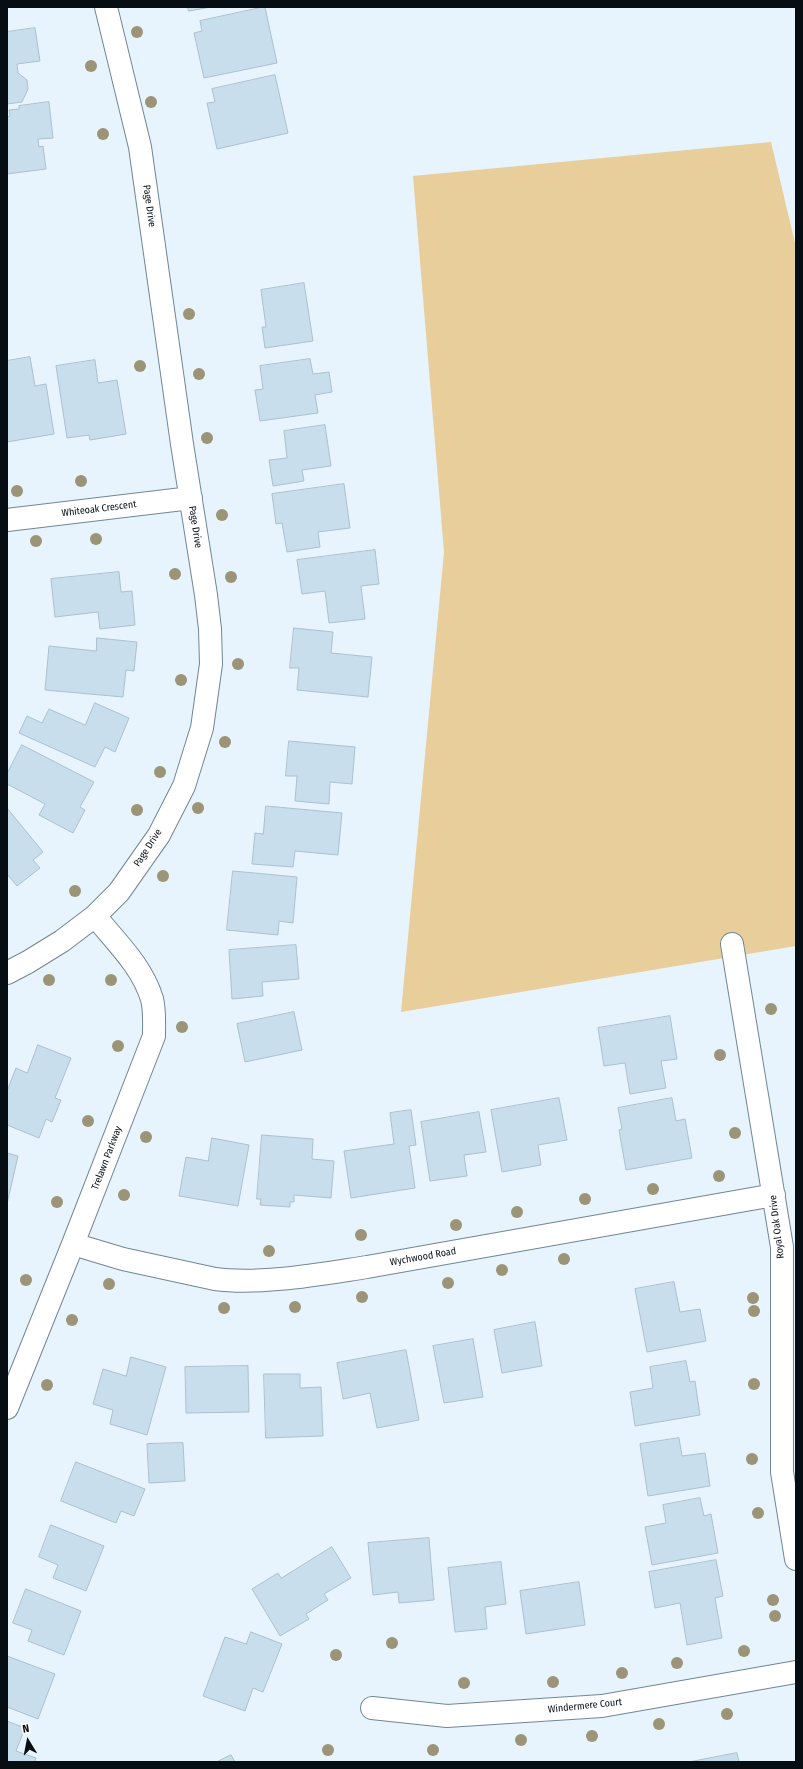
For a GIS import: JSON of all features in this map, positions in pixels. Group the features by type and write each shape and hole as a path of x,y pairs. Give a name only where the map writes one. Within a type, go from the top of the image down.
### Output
{"street":[{"name":"Page Drive","path":"7,973 62,941 95,916 119,892 158,834 184,786 202,728 211,664 210,629 206,595 182,444 140,147 106,7"},
{"name":"Whiteoak Crescent","path":"7,520 191,498"},
{"name":"Trelawn Parkway","path":"7,1408 74,1244 154,1036 152,1000 146,984 138,969 95,916"},
{"name":"Royal Oak Drive","path":"732,944 782,1247 782,1472 796,1559"},
{"name":"Wychwood Road","path":"74,1244 130,1261 230,1281 299,1276 367,1267 774,1195"},
{"name":"Windermere Court","path":"372,1708 447,1716 602,1706 796,1672"}],"shaded area":[{"path":"771,142 796,247 796,946 401,1012 444,552 413,176"}],"building":[{"path":"188,7 211,7 189,11"},
{"path":"265,7 277,63 204,78 194,33 202,31 200,21"},
{"path":"35,28 40,61 17,64 18,73 27,80 28,89 22,102 7,104 7,32"},
{"path":"275,75 288,133 217,149 207,103 215,102 212,89"},
{"path":"49,102 53,138 38,139 39,147 43,146 46,169 7,174 7,117 10,116 9,110 19,109 19,106"},
{"path":"304,283 313,341 265,348 262,327 266,327 261,290"},
{"path":"30,357 35,386 46,384 54,434 7,442 7,361"},
{"path":"310,359 313,374 329,372 332,392 315,395 318,413 260,421 255,390 263,389 260,366"},
{"path":"95,360 98,383 117,380 126,434 90,440 89,435 67,438 56,366"},
{"path":"325,425 331,466 302,470 304,481 273,486 269,460 287,458 284,431"},
{"path":"344,484 350,528 318,532 320,547 287,552 282,523 276,524 272,494"},
{"path":"375,550 379,584 361,586 365,619 329,623 325,591 302,594 297,560"},
{"path":"119,572 121,592 132,591 135,625 100,629 98,612 55,617 51,579"},
{"path":"294,628 333,632 331,653 372,657 368,697 297,690 299,668 290,668"},
{"path":"97,638 137,642 134,671 126,670 123,697 45,690 49,646 96,651"},
{"path":"95,703 129,718 115,752 105,747 95,767 19,733 27,716 42,723 49,709 85,725"},
{"path":"289,741 355,747 352,784 330,782 329,804 295,801 297,776 286,776"},
{"path":"22,745 94,782 80,807 85,810 73,833 39,815 45,804 7,784 7,774"},
{"path":"266,806 342,813 338,855 295,851 293,867 252,864 255,833 263,834"},
{"path":"7,808 43,852 33,860 40,868 17,886 7,874"},
{"path":"233,871 297,877 293,923 279,921 278,935 227,930"},
{"path":"296,945 299,979 262,982 263,996 232,999 229,950"},
{"path":"294,1012 302,1050 245,1062 237,1024"},
{"path":"670,1016 677,1059 661,1061 666,1088 630,1094 625,1063 604,1066 598,1028"},
{"path":"38,1045 71,1058 55,1098 61,1100 52,1122 46,1119 39,1138 7,1125 7,1091 16,1068 27,1073"},
{"path":"559,1098 567,1140 538,1145 541,1165 502,1172 491,1110"},
{"path":"672,1098 676,1121 685,1119 692,1158 626,1170 619,1130 622,1129 618,1108"},
{"path":"411,1110 416,1145 409,1146 415,1188 351,1198 344,1151 394,1144 390,1113"},
{"path":"479,1112 486,1152 464,1155 467,1176 430,1181 421,1122"},
{"path":"262,1135 313,1139 312,1159 334,1161 331,1198 294,1195 294,1202 290,1202 290,1207 260,1205 261,1199 257,1199"},
{"path":"212,1138 249,1145 238,1206 179,1196 186,1157 208,1161"},
{"path":"7,1153 18,1156 7,1204"},
{"path":"674,1282 680,1312 700,1309 706,1341 647,1352 635,1289"},
{"path":"535,1322 542,1366 502,1373 494,1330"},
{"path":"473,1339 483,1397 444,1403 433,1346"},
{"path":"406,1350 419,1420 377,1428 370,1393 343,1399 337,1363"},
{"path":"131,1357 166,1367 147,1435 110,1424 113,1410 93,1404 103,1369 126,1376"},
{"path":"686,1361 690,1382 695,1381 700,1415 635,1426 630,1392 653,1388 650,1367"},
{"path":"248,1366 249,1412 186,1413 185,1367"},
{"path":"264,1374 300,1374 300,1388 321,1387 323,1436 266,1438"},
{"path":"679,1438 682,1456 705,1453 710,1486 648,1496 640,1444"},
{"path":"183,1443 185,1481 149,1483 147,1444"},
{"path":"76,1462 145,1489 134,1516 121,1511 116,1523 61,1501"},
{"path":"700,1498 704,1516 711,1514 718,1553 652,1565 645,1527 666,1523 663,1505"},
{"path":"51,1525 104,1546 86,1591 53,1578 58,1565 39,1557"},
{"path":"429,1538 434,1600 399,1603 398,1592 373,1595 368,1543"},
{"path":"332,1547 351,1578 324,1594 328,1600 306,1614 309,1619 280,1636 252,1589 278,1573 281,1578"},
{"path":"716,1560 723,1596 715,1598 722,1638 687,1645 680,1603 655,1608 649,1572"},
{"path":"501,1562 506,1604 485,1607 487,1629 455,1632 448,1568"},
{"path":"579,1582 585,1625 526,1634 520,1591"},
{"path":"26,1589 81,1611 64,1655 28,1641 32,1630 13,1623"},
{"path":"251,1632 282,1644 263,1692 253,1688 245,1711 203,1696 225,1637 246,1644"},
{"path":"7,1656 55,1674 38,1719 7,1707"},
{"path":"7,1721 25,1728 16,1751 36,1758 35,1762 7,1762"},
{"path":"737,1753 739,1762 689,1762"},
{"path":"231,1755 235,1762 217,1762"}]}
